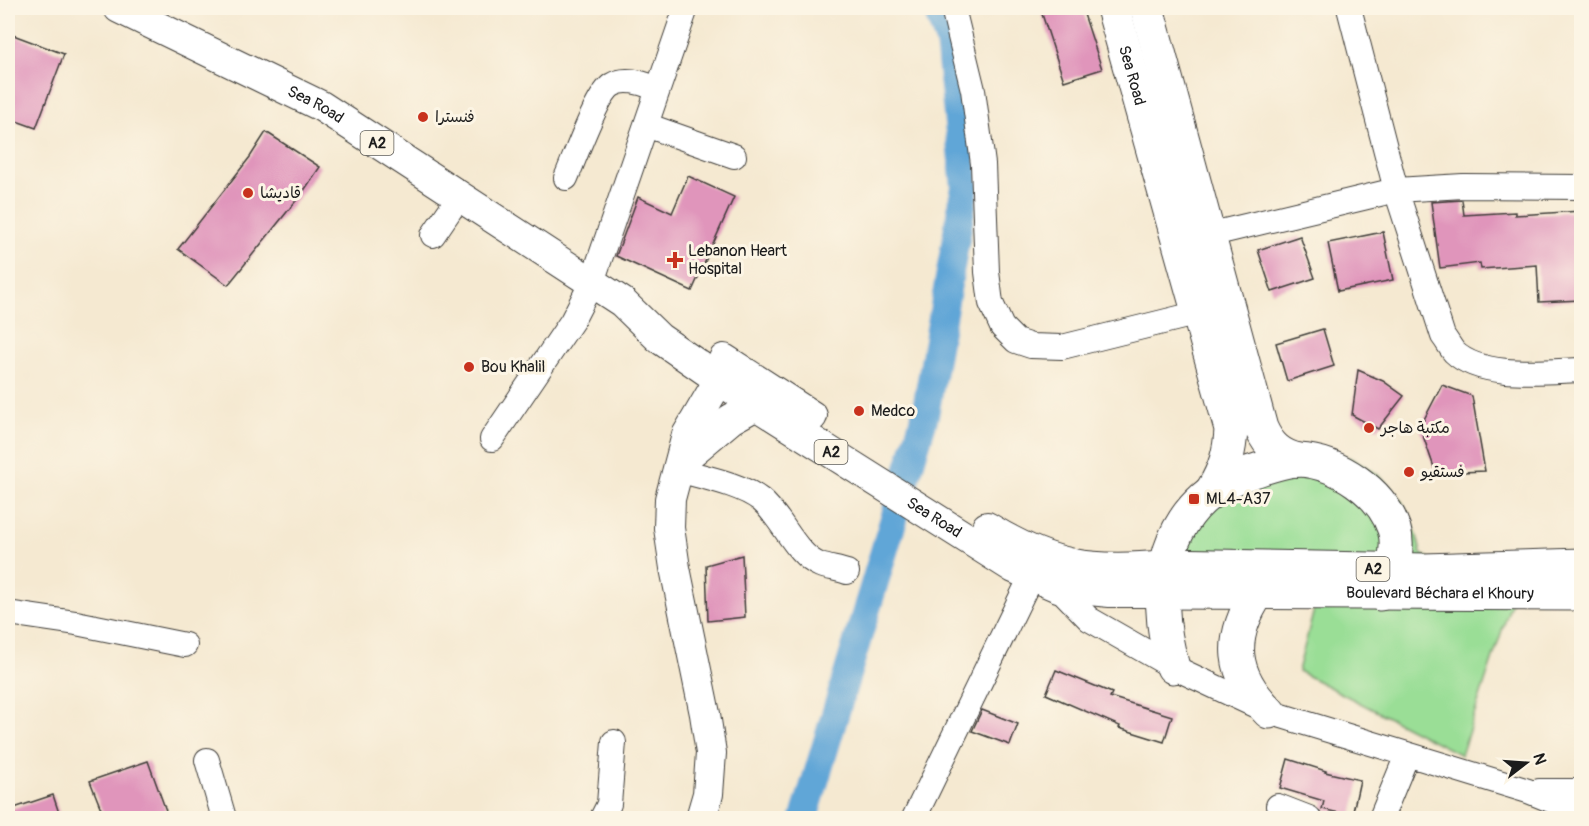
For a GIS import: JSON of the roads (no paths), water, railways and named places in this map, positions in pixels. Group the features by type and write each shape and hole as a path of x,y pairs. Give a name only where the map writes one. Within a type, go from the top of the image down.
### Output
{"highway":[{"name":"Sea Road","path":"1113,8 1231,429 1230,450 1224,471 1213,489 1183,523 1172,543 1177,579 1257,594 1298,594"},
{"name":"Sea Road","path":"1148,8 1261,428 1275,450 1286,457 1323,465 1346,474 1366,489 1382,508 1394,530"},
{"name":"Sea Road","path":"1213,489 1233,478 1298,460"},
{"path":"1394,530 1428,553 1465,569"},
{"name":"A2","path":"1386,582 1395,549 1394,530"},
{"name":"Boulevard Béchara el Khoury","path":"1298,594 1465,569 1581,565"},
{"path":"1173,667 1164,630 1177,579"},
{"name":"Boulevard Béchara el Khoury","path":"1177,579 1386,582 1581,594"},
{"path":"1257,594 1245,612 1238,633 1238,655 1243,677 1253,696 1269,712"}],"main road":[{"name":"Sea Road","path":"125,9 321,106 622,302 668,323 724,371 756,405 782,421 1042,556 1070,564 1177,579"},
{"name":"Sea Road","path":"622,302 647,327 678,351 724,371 898,483 1031,577 1058,587 1110,592 1177,579"},
{"path":"678,351 687,371 691,392 691,413 670,499 669,528 711,753 708,794 701,819"},
{"path":"682,455 724,371"},
{"path":"682,455 736,415 756,405"},
{"path":"719,428 782,421"}],"street":[{"path":"492,439 572,321 592,282 686,8"},
{"path":"953,8 973,90 983,164 990,303 1002,327 1016,341 1031,346 1062,347 1198,313"},
{"path":"1349,8 1396,190 1443,336 1454,351 1469,362 1491,369 1581,370"},
{"path":"566,178 602,97 612,84 633,81 658,89"},
{"path":"646,125 734,156"},
{"path":"1208,235 1396,190 1463,186 1581,187"},
{"path":"433,235 459,197"},
{"path":"682,455 759,499 776,514 800,549 809,558 819,564 847,572"},
{"path":"914,819 1031,577"},
{"path":"1058,587 1089,619 1173,667 1269,712 1528,791 1581,813"},
{"path":"8,613 76,623 185,645"},
{"path":"602,819 609,804 614,742"},
{"path":"1381,819 1407,755"},
{"path":"207,760 224,819"},
{"path":"1528,791 1581,791"},
{"path":"1278,806 1309,819"}],"waterway":[{"path":"804,818 925,415 965,187 949,41 936,8"}],"place":[{"name":"فنسترا","path":"423,117"},
{"name":"قاديشا","path":"248,193"},
{"name":"Lebanon Heart Hospital","path":"675,260"},
{"name":"Bou Khalil","path":"469,367"},
{"name":"Medco","path":"859,411"},
{"name":"مكتبة هاجر","path":"1369,428"},
{"name":"فستقيو","path":"1409,472"},
{"name":"ML4-A37","path":"1194,499"}]}
